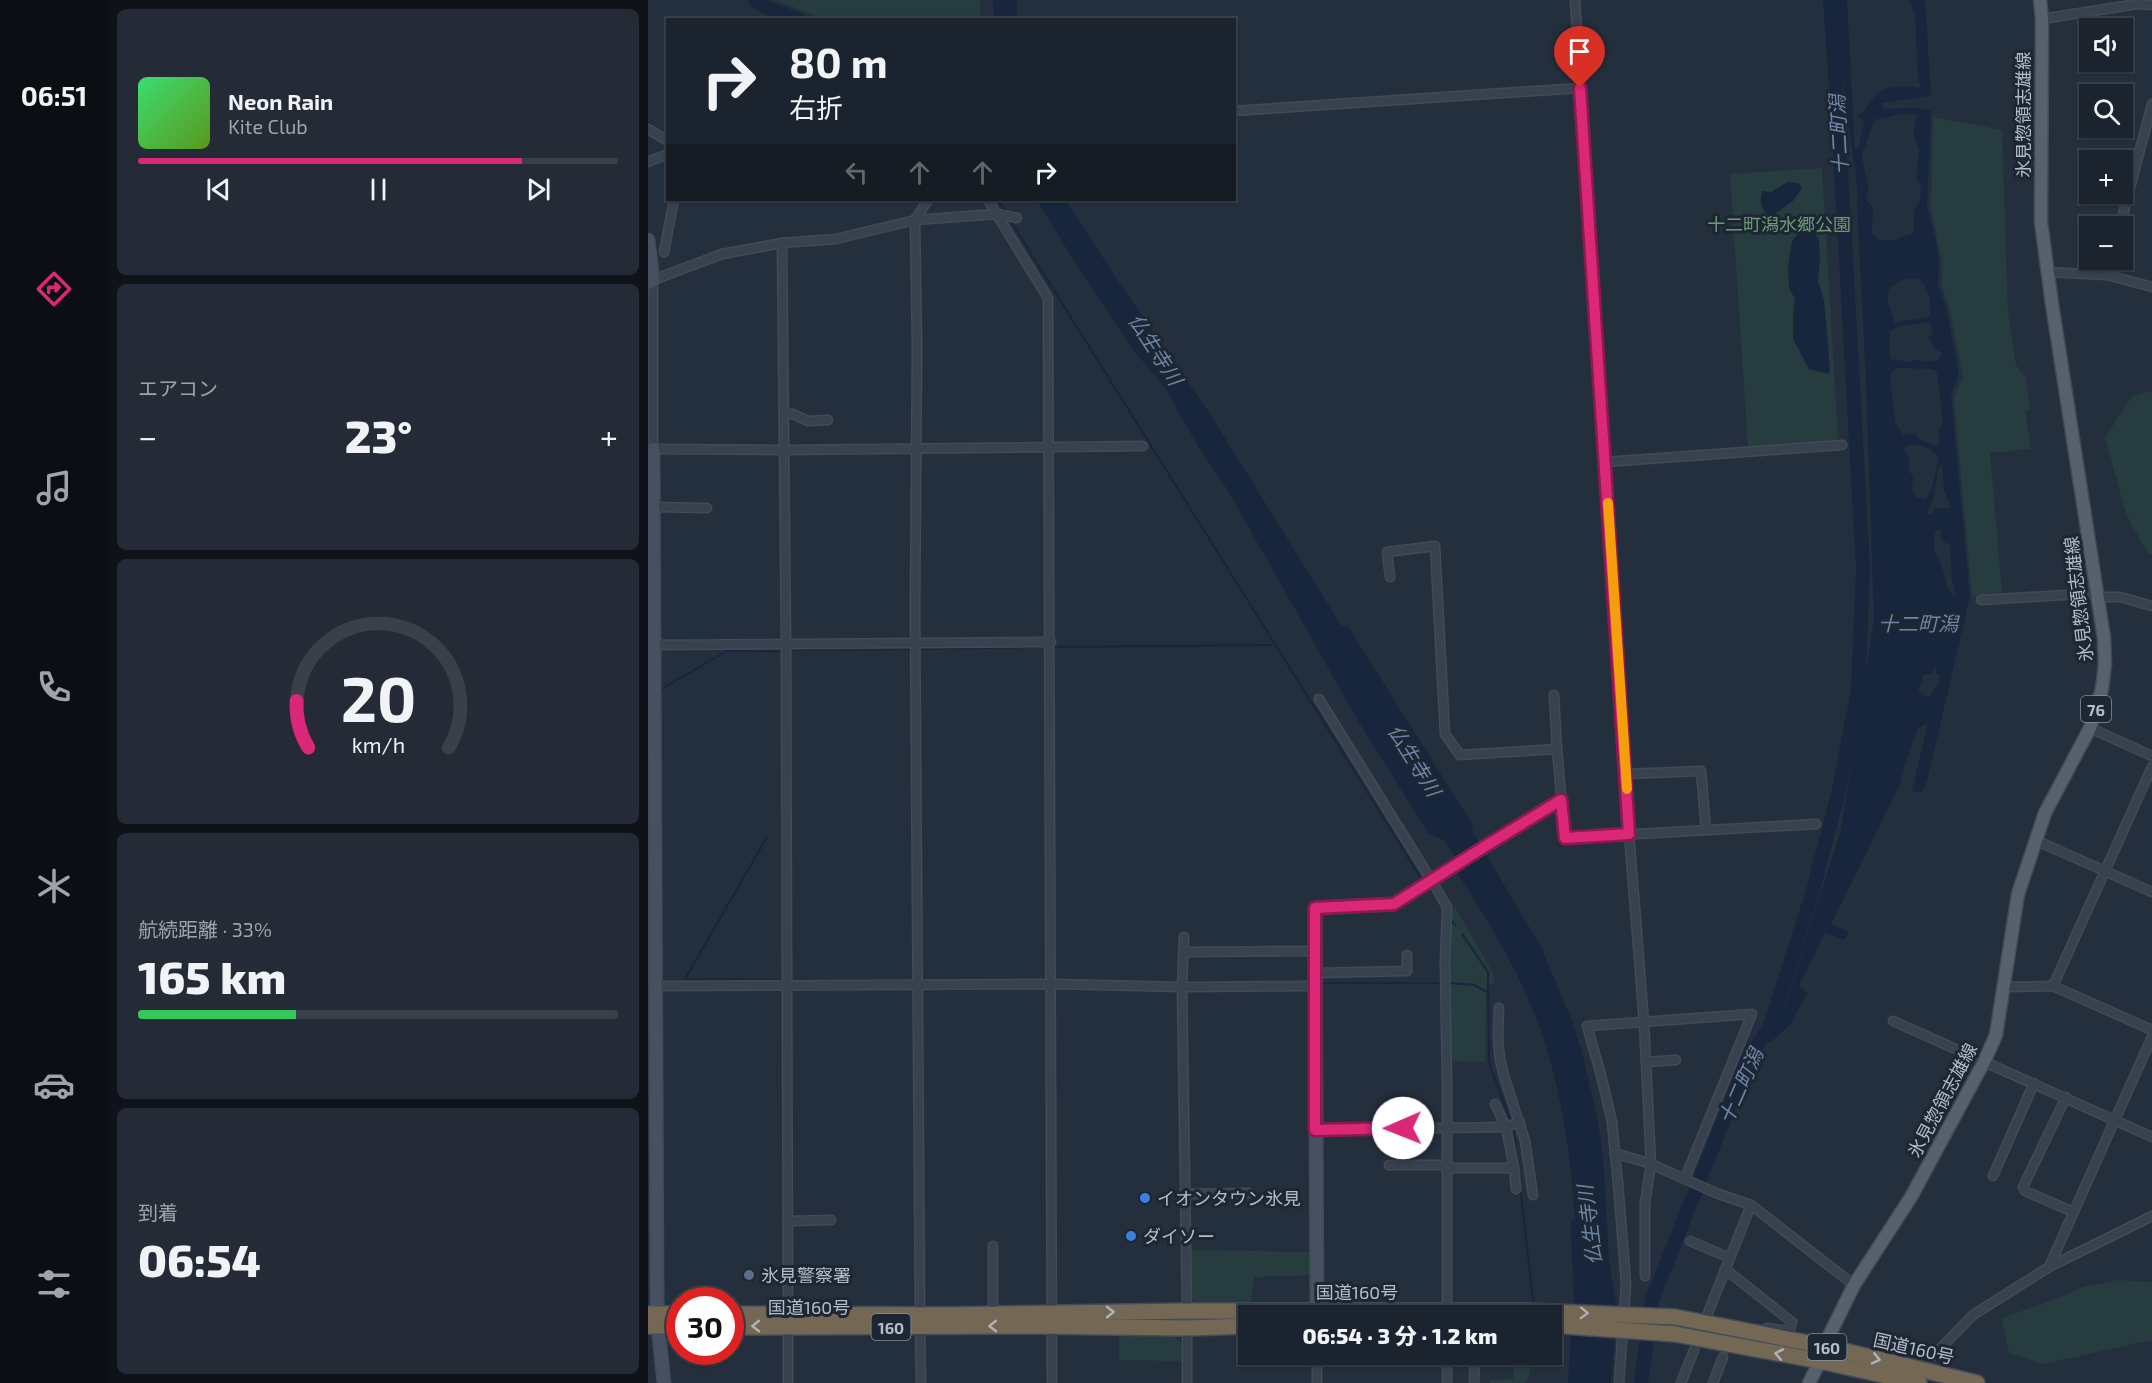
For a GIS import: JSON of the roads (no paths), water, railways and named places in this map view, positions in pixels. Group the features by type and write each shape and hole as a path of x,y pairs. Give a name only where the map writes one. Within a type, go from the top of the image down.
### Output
{"highway":[{"name":"国道160号","path":"744,1315 788,1320 920,1320 1051,1319 1187,1311 1238,1312"},
{"name":"国道160号","path":"1562,1312 1675,1317 1743,1330 1918,1383"},
{"name":"国道160号","path":"920,1320 993,1314 1187,1328 1238,1326"},
{"name":"国道160号","path":"744,1325 788,1320"},
{"name":"国道160号","path":"1562,1326 1675,1334 1822,1354 1977,1383"}],"main road":[{"name":"氷見惣領志雄線","path":"1809,1383 1854,1285 1911,1197 1984,1062 1996,1035 2018,894 2045,813 2090,728 2102,689 2105,664 2099,595 2041,222 2042,19 2040,0"}],"street":[{"path":"1575,0 1629,834 1644,1022 1651,1164 1645,1203 1645,1276"},
{"path":"2042,19 2096,12 2117,4 2152,4"},
{"path":"1236,111 1580,88"},
{"path":"2123,216 2152,104"},
{"path":"648,129 666,140"},
{"path":"648,162 666,155"},
{"path":"664,252 674,201"},
{"path":"921,1383 915,643 917,447 915,220 927,201"},
{"path":"989,201 1048,297 1052,1383"},
{"path":"650,282 722,254 782,243 836,239 915,220 997,214 1017,218"},
{"path":"648,240 654,983 652,1026 653,1320 664,1383"},
{"path":"782,243 785,450 788,1383"},
{"path":"2107,275 2108,270"},
{"path":"2048,272 2107,275 2152,287"},
{"path":"784,414 793,414 808,421 828,420"},
{"path":"1605,462 1842,445"},
{"path":"650,449 785,450 1143,446"},
{"path":"651,513 707,508"},
{"path":"1390,577 1387,552 1435,546 1445,734 1460,755 1557,749"},
{"path":"1981,600 2099,595 2120,597 2152,606"},
{"path":"651,645 1051,642"},
{"path":"1554,695 1565,838 1816,824"},
{"path":"1320,699 1428,875"},
{"path":"2090,728 2152,756"},
{"path":"2053,986 2152,767"},
{"path":"1626,774 1701,771 1706,830"},
{"path":"1317,1305 1315,908 1394,904 1561,800"},
{"path":"2035,840 2152,892"},
{"path":"1433,883 1447,907 1445,963 1447,1302"},
{"path":"1184,937 1182,987 1187,1311"},
{"path":"1183,952 1316,951"},
{"path":"1316,973 1407,971 1407,955"},
{"path":"654,983 1317,986"},
{"path":"2003,987 2053,986 2152,1030"},
{"path":"1499,1008 1500,1060 1525,1141 1533,1195"},
{"path":"1619,1383 1626,1284 1615,1153 1612,1122 1587,1026 1752,1014 1685,1178"},
{"path":"1893,1021 2152,1137"},
{"path":"2049,1267 2152,1037"},
{"path":"1646,1062 1676,1060"},
{"path":"1993,1176 2034,1083"},
{"path":"2066,1097 2023,1187 2025,1191 2073,1212"},
{"path":"1495,1104 1506,1127 1516,1190"},
{"path":"1315,1130 1506,1127 1520,1122"},
{"path":"1615,1153 1651,1164 1716,1193 1751,1205 1854,1285"},
{"path":"1389,1165 1514,1168"},
{"path":"1185,1194 1249,1193"},
{"path":"1708,1313 1751,1205"},
{"path":"1932,1357 1973,1315 2049,1267 2152,1216"},
{"path":"788,1221 831,1220"},
{"path":"1690,1241 1730,1258"},
{"path":"993,1246 993,1314"},
{"path":"1725,1269 1792,1322 1789,1331 1756,1326 1743,1330"},
{"path":"1187,1328 1187,1383"},
{"path":"1681,1383 1694,1350"},
{"path":"1713,1383 1723,1357"},
{"path":"1317,1365 1317,1383"},
{"path":"1447,1365 1447,1383"},
{"path":"1474,1383 1475,1365"}],"water":[{"path":"993,0 1017,0 1017,18 994,18"},
{"name":"十二町潟","path":"1837,0 1847,0 1855,149 1859,148 1864,120 1858,118 1857,115 1865,110 1878,93 1883,89 1896,86 1921,88 1918,77 1915,13 1909,0 1925,0 1931,96 1882,103 1884,109 1931,110 1927,207 1939,261 1938,286 1947,310 1959,375 1951,395 1970,597 1927,781 1922,792 1912,791 1928,723 1918,728 1899,787 1831,924 1849,932 1844,940 1825,932 1799,986 1808,994 1792,1020 1781,1017 1841,830 1874,619 1857,188","holes":["1899,114 1917,115 1913,133 1919,150 1916,179 1922,188 1914,210 1914,233 1893,240 1879,240 1872,233 1873,208 1867,201 1868,186 1862,158 1874,120","1917,278 1925,286 1929,295 1930,317 1895,324 1887,298 1889,289 1903,279","1930,322 1933,333 1929,337 1931,342 1943,353 1938,360 1924,362 1917,359 1909,362 1890,359 1889,331 1899,326","1900,368 1933,369 1937,373 1943,423 1940,427 1938,447 1920,440 1916,433 1903,435 1895,422 1890,377 1893,370","1919,445 1930,449 1939,457 1932,487 1926,499 1916,497 1912,484 1914,476 1909,472 1909,460 1904,449 1907,446","1942,463 1944,491 1950,508 1936,507 1931,515 1927,513 1934,497 1938,471","1940,530 1942,541 1950,545 1952,579 1956,597 1948,590 1942,566 1934,550 1935,531","1936,666 1936,673 1940,675 1937,686 1930,696 1924,696 1918,691 1924,674 1932,673"]},
{"path":"1787,182 1798,183 1802,188 1793,201 1771,216 1762,206 1762,191 1771,192"},
{"name":"仏生寺川","path":"1038,201 1067,201 1116,278 1210,414 1341,625 1349,628 1459,803 1473,826 1472,832 1480,843 1456,858 1444,840 1429,834 1360,724 1227,489 1202,453 1165,388 1131,347 1077,266"},
{"path":"1800,231 1813,231 1819,240 1818,281 1824,300 1829,374 1809,369 1793,339 1795,299 1789,288 1788,267 1792,241"},
{"name":"仏生寺川","path":"1484,851 1541,947 1573,1023 1581,1049 1597,1115 1603,1156 1609,1260 1616,1305 1574,1303 1571,1229 1571,1220 1575,1219 1573,1190 1561,1105 1547,1050 1520,980 1494,931 1455,869"},
{"path":"1571,1333 1615,1336 1611,1383 1568,1383"}],"waterway":[{"path":"755,0 793,18"},
{"name":"十二町潟","path":"1641,1383 1652,1300 1750,1054 1769,1029 1812,894 1838,794 1858,690 1863,568 1830,0"},
{"path":"999,201 1006,212"},
{"path":"1010,220 1421,878"},
{"path":"1053,647 1272,645"},
{"path":"918,649 1047,647"},
{"path":"789,650 912,649"},
{"path":"658,691 727,651 783,651"},
{"path":"767,837 685,979 783,980"},
{"path":"1430,889 1441,905"},
{"path":"1452,921 1455,925"},
{"path":"1462,934 1488,972 1489,1063 1511,1122"},
{"path":"789,980 885,981"},
{"path":"1137,982 1179,982"},
{"path":"1185,982 1248,982"},
{"path":"1320,983 1443,983"},
{"path":"1449,983 1474,985 1489,993"},
{"path":"1768,1035 1786,1019"},
{"path":"1513,1128 1534,1305"}],"place":[{"name":"イオンタウン氷見","path":"1145,1198"},
{"name":"ダイソー","path":"1131,1236"},
{"name":"氷見警察署","path":"749,1275"}],"park label":[{"name":"十二町潟水郷公園","path":"1779,224"}]}
